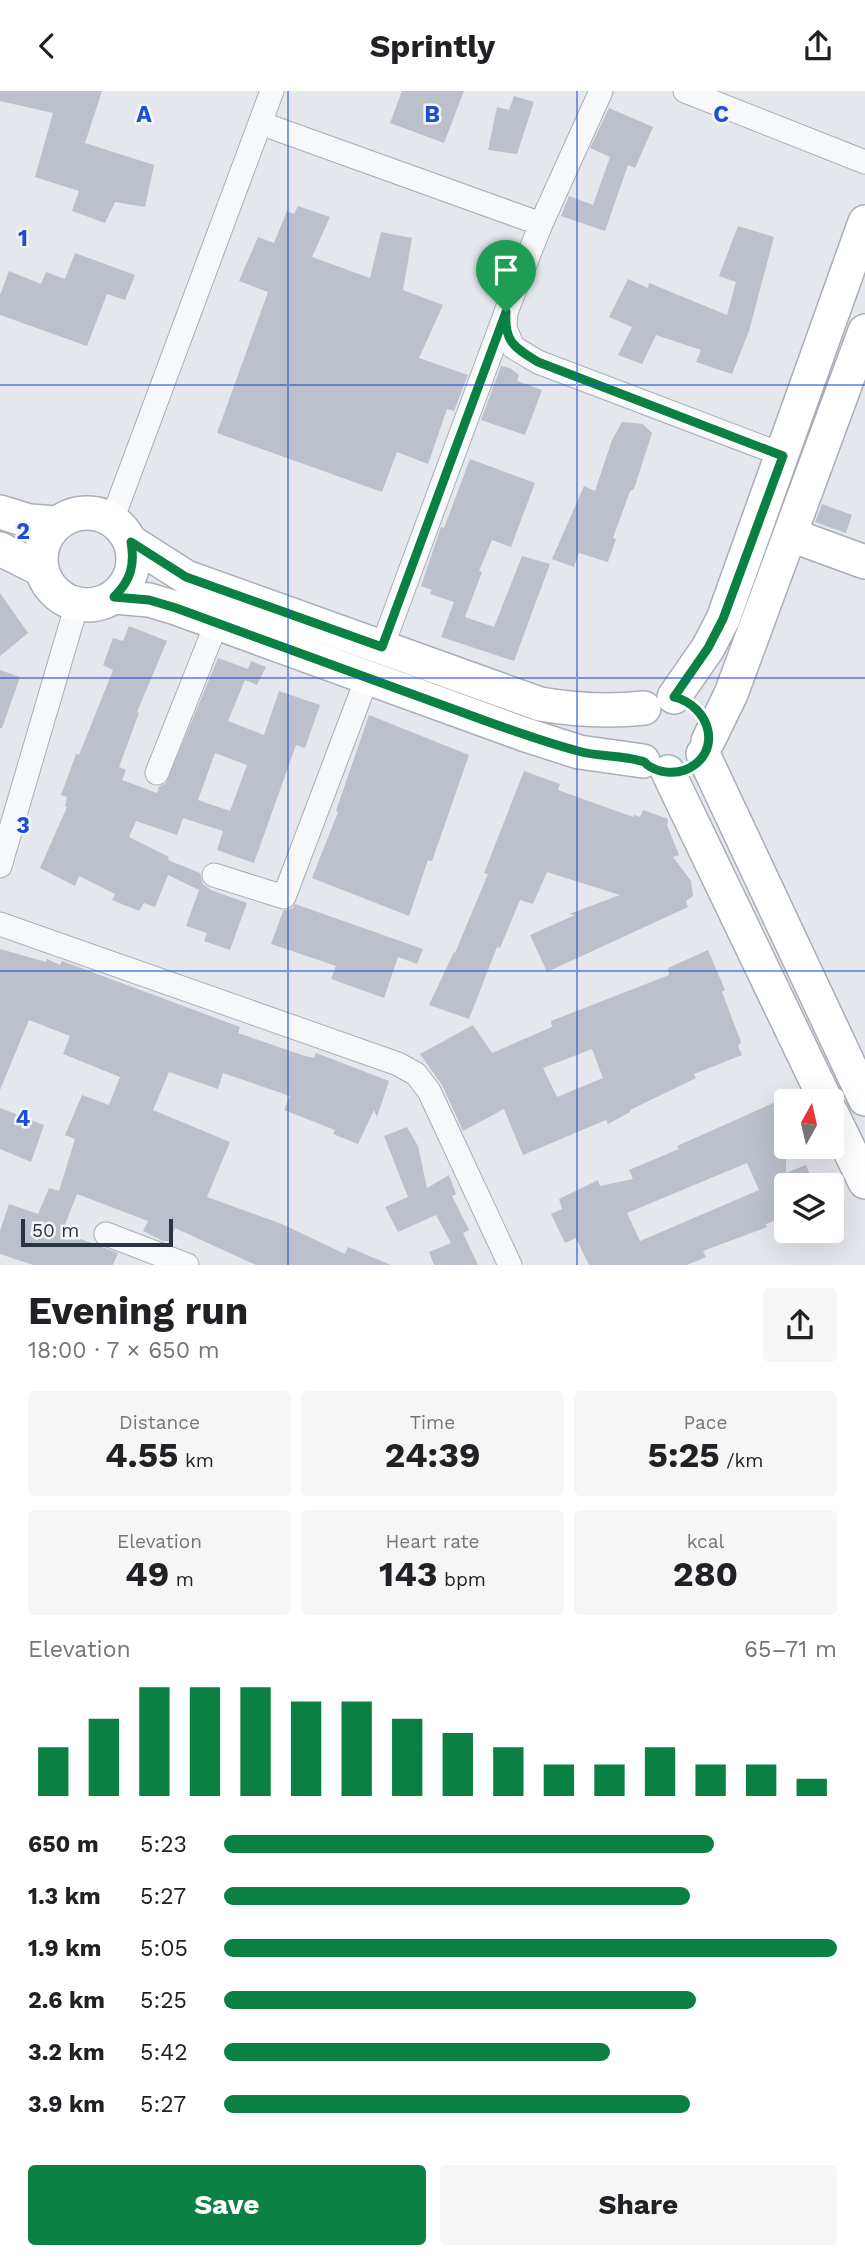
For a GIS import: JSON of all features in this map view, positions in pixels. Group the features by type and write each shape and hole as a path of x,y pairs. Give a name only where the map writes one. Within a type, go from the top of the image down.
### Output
{"main road":[{"path":"820,1089 656,767 634,747 632,734 634,722 659,702 708,648 723,619 865,222"},
{"path":"114,597 149,600 217,622 579,752 686,770 696,763 706,748 731,694 865,331"},
{"path":"0,512 29,521 58,523"},
{"path":"121,531 134,557 125,586 114,597 96,604 77,604 55,591 43,570 41,557 43,544 49,533 58,523 70,516 99,514 186,577 540,704 571,710 598,711 686,700 696,707 708,728 706,748 865,1099"},
{"path":"791,535 865,562"},
{"path":"0,549 43,570"},
{"path":"844,1139 865,1182"}],"street":[{"path":"121,531 272,91"},
{"path":"382,647 506,312 541,224 601,91"},
{"path":"685,91 865,162"},
{"path":"260,123 541,224"},
{"path":"506,312 505,328 513,347 538,362 783,456"},
{"path":"0,866 77,604"},
{"path":"157,773 217,622"},
{"path":"214,875 284,897 367,678"},
{"path":"0,924 398,1064 416,1074 429,1091 509,1265"},
{"path":"106,1234 159,1260 187,1265"}],"building":[{"path":"0,91 102,91 85,143 154,165 145,207 115,202 105,223 72,211 79,191 35,177 53,113 0,101"},
{"path":"402,91 464,91 444,143 390,123"},
{"path":"514,96 534,102 517,154 488,150 497,107 509,110"},
{"path":"609,108 653,127 635,168 628,165 605,231 561,216 569,196 593,205 610,157 590,148"},
{"path":"298,206 330,217 312,257 370,278 381,232 412,238 403,290 443,305 419,358 468,375 454,411 447,409 428,464 397,452 382,492 217,433 268,292 239,281 258,237 274,243 287,211 294,214"},
{"path":"738,226 774,237 749,331 732,374 696,362 701,350 656,335 642,364 618,355 632,327 609,317 628,279 648,288 649,283 727,315 736,282 719,276"},
{"path":"75,253 135,275 125,300 107,294 87,346 0,315 0,295 9,271 41,284 46,272 65,279"},
{"path":"501,366 510,368 519,375 517,381 542,390 525,435 481,420"},
{"path":"622,422 643,424 652,433 634,489 630,491 613,538 616,539 608,562 579,553 574,567 552,559 584,486 595,491 612,440"},
{"path":"470,459 535,483 511,547 492,540 465,617 494,627 522,556 550,564 514,661 441,637 454,602 430,594 432,590 421,586 441,527 444,528"},
{"path":"822,504 852,515 846,533 815,522"},
{"path":"0,593 28,633 0,656"},
{"path":"129,626 167,641 137,712 139,713 119,767 126,770 122,780 157,793 159,787 166,783 218,658 248,669 251,661 266,667 257,685 245,680 228,721 264,735 279,691 320,705 305,748 296,745 254,863 217,850 223,831 183,818 177,835 136,821 129,837 169,857 168,860 200,873 203,884 211,890 247,903 230,950 204,941 207,933 186,926 199,890 168,875 155,907 144,903 139,911 112,900 115,894 79,876 75,886 40,868 67,807 67,797 61,795 76,754 79,755 113,670 103,665 113,638 123,641","holes":["215,753 247,765 230,811 198,800"]},
{"path":"0,670 20,677 2,728 0,728"},
{"path":"369,715 469,755 432,861 428,860 409,916 312,878 338,812 336,811"},
{"path":"524,771 560,784 558,790 633,817 640,817 643,810 668,819 667,825 679,855 673,857 691,881 693,896 686,901 688,907 547,972 530,935 575,915 569,914 620,895 547,872 533,904 520,900 500,948 497,947 469,1019 429,1005 455,953 488,874 484,873"},
{"path":"295,904 423,949 417,964 398,957 384,998 331,979 336,966 271,944 283,911 293,908"},
{"path":"0,949 46,962 47,959 60,965 62,961 240,1027 238,1033 305,1056 314,1058 316,1053 389,1081 377,1117 374,1110 358,1144 333,1134 335,1130 284,1110 290,1096 223,1073 218,1089 169,1072 153,1110 230,1142 207,1197 282,1224 345,1254 348,1247 391,1265 256,1265 175,1228 170,1241 163,1241 143,1231 148,1221 77,1194 62,1232 118,1253 113,1265 33,1265 0,1254 0,1231 9,1204 38,1214 49,1188 59,1191 75,1139 65,1135 82,1095 109,1105 120,1077 63,1054 70,1036 29,1020 0,1090"},
{"path":"708,950 725,990 722,992 741,1042 738,1046 742,1055 694,1074 696,1078 630,1110 608,1124 606,1120 523,1155 504,1109 463,1131 442,1085 420,1054 473,1025 492,1053 552,1027 551,1021 669,975 668,968","holes":["592,1049 603,1078 557,1097 543,1068"]},
{"path":"774,1103 774,1159 786,1159 786,1173 774,1173 774,1221 766,1224 767,1227 703,1251 706,1257 687,1265 589,1265 576,1238 565,1243 551,1214 562,1209 559,1199 598,1180 600,1186 633,1179 629,1170 679,1149 677,1146","holes":["747,1163 759,1190 640,1241 627,1213"]},
{"path":"0,1108 44,1125 31,1162 0,1149"},
{"path":"407,1127 418,1146 427,1188 449,1175 456,1194 452,1196 469,1230 463,1233 478,1265 434,1265 429,1252 451,1243 436,1215 398,1232 385,1207 408,1197 384,1136"},
{"path":"806,1165 809,1173 786,1173"}],"route":[{"path":"506,312 505,328 513,347 538,362 783,456 723,619 708,648 674,697 686,700 696,707 708,728 708,741 703,754 686,770 661,772 643,761 579,752 176,608 149,600 114,597 125,586 131,573 134,557 131,542 186,577 382,647 506,312"}]}
